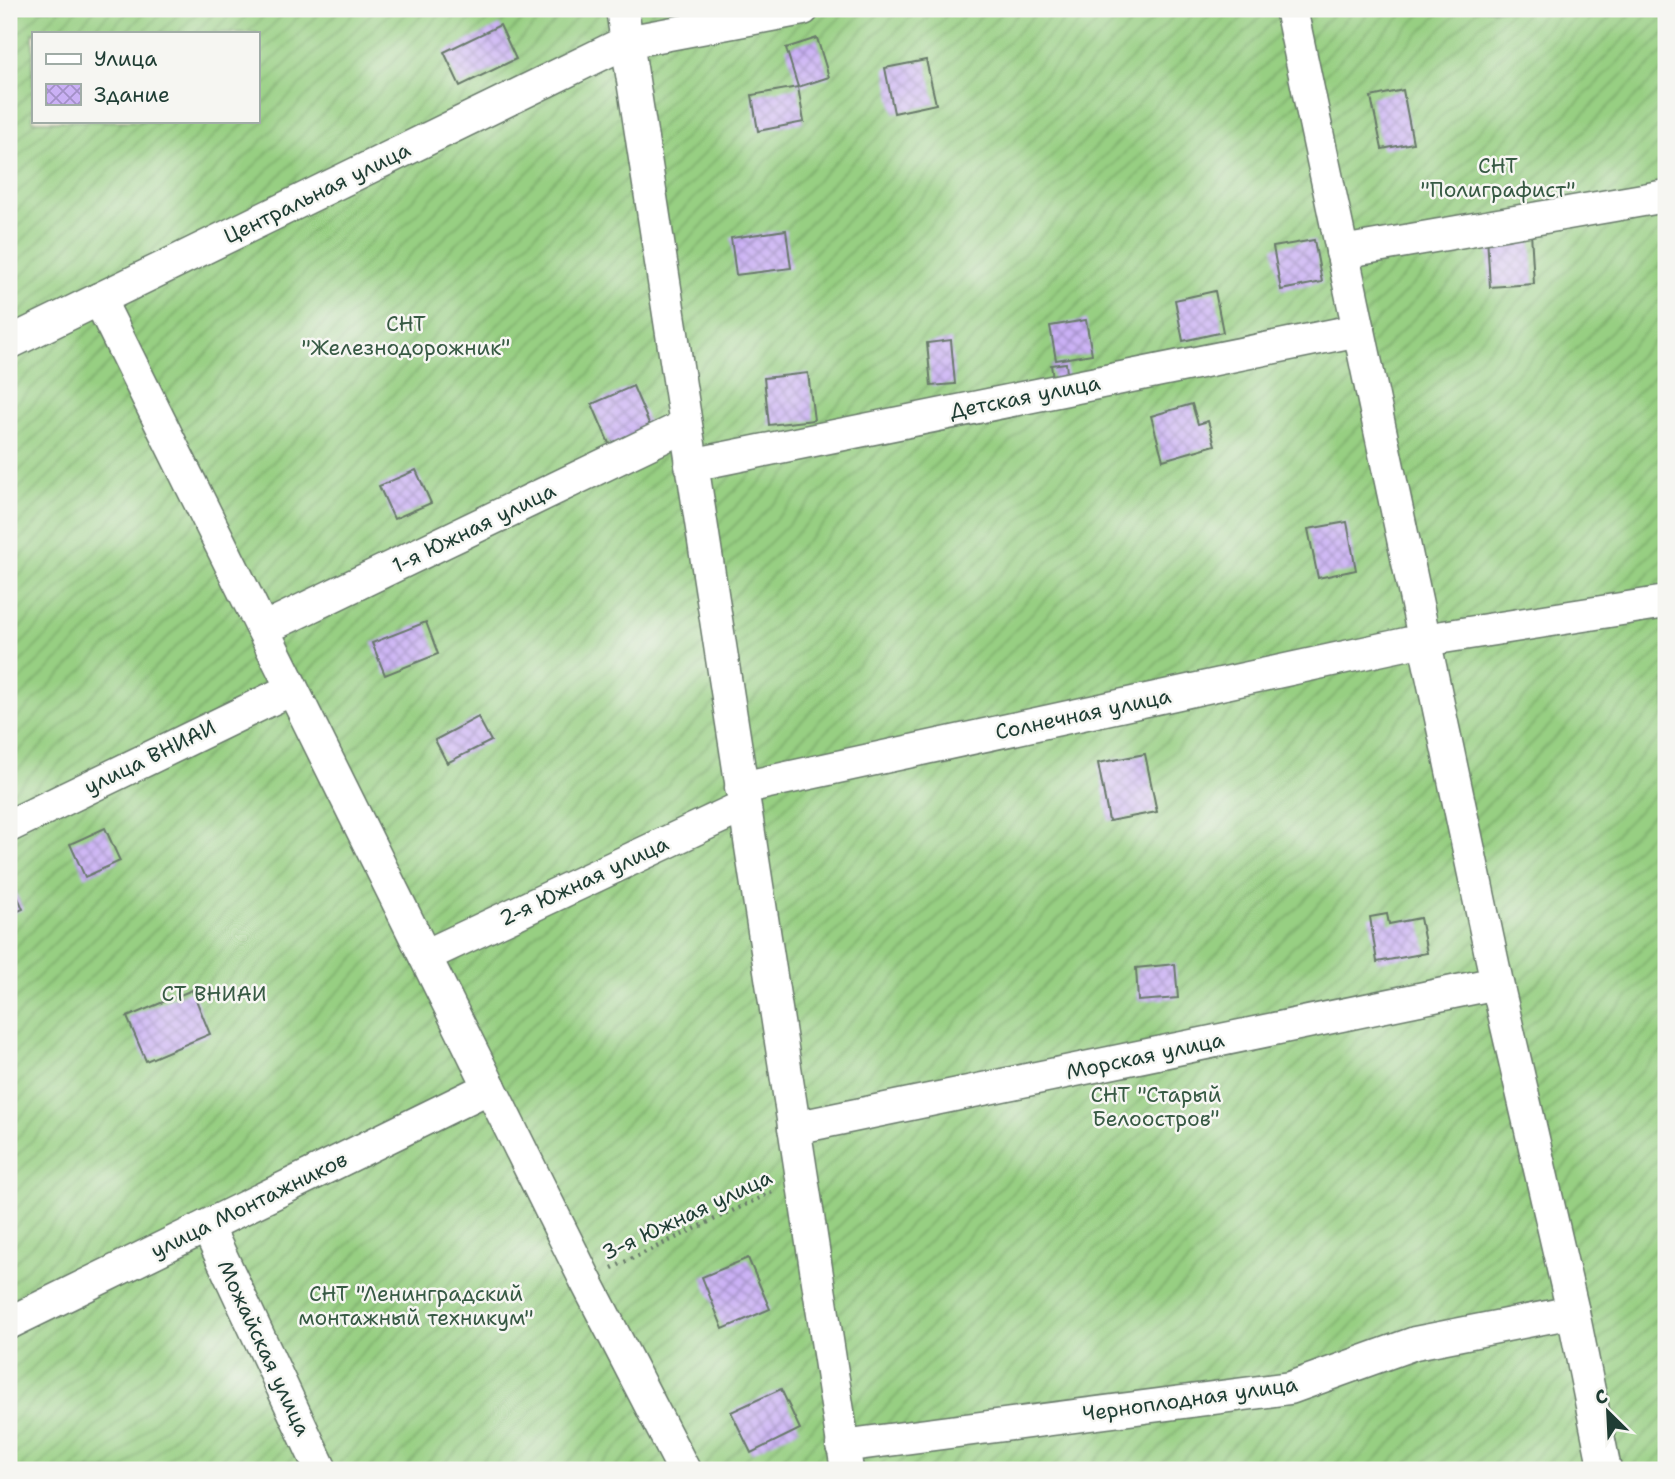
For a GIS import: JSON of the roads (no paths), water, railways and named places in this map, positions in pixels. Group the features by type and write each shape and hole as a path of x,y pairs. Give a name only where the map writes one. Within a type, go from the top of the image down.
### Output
{"street":[{"path":"622,9 845,1458"},
{"name":"Центральная улица","path":"9,343 626,42 803,9"},
{"path":"1291,9 1497,983 1573,1312 1605,1470"},
{"path":"1342,252 1666,196"},
{"path":"99,299 586,1280 684,1470"},
{"name":"Детская улица","path":"691,465 1359,330"},
{"name":"1-я Южная улица","path":"263,629 685,426"},
{"name":"Солнечная улица","path":"742,797 1424,640 1666,602"},
{"name":"улица ВНИАИ","path":"9,826 292,689"},
{"name":"2-я Южная улица","path":"425,956 742,797"},
{"name":"Морская улица","path":"794,1128 1497,983"},
{"name":"улица Монтажников","path":"9,1323 490,1087"},
{"name":"Можайская улица","path":"207,1226 321,1470"},
{"name":"Черноплодная улица","path":"845,1458 1290,1388 1415,1343 1573,1312"}],"park label":[{"name":"СНТ \"Полиграфист\"","path":"1498,178"},
{"name":"СНТ \"Железнодорожник\"","path":"406,336"},
{"name":"СТ ВНИАИ","path":"214,994"},
{"name":"СНТ \"Старый Белоостров\"","path":"1156,1107"},
{"name":"СНТ \"Ленинградский монтажный техникум\"","path":"416,1306"}]}
